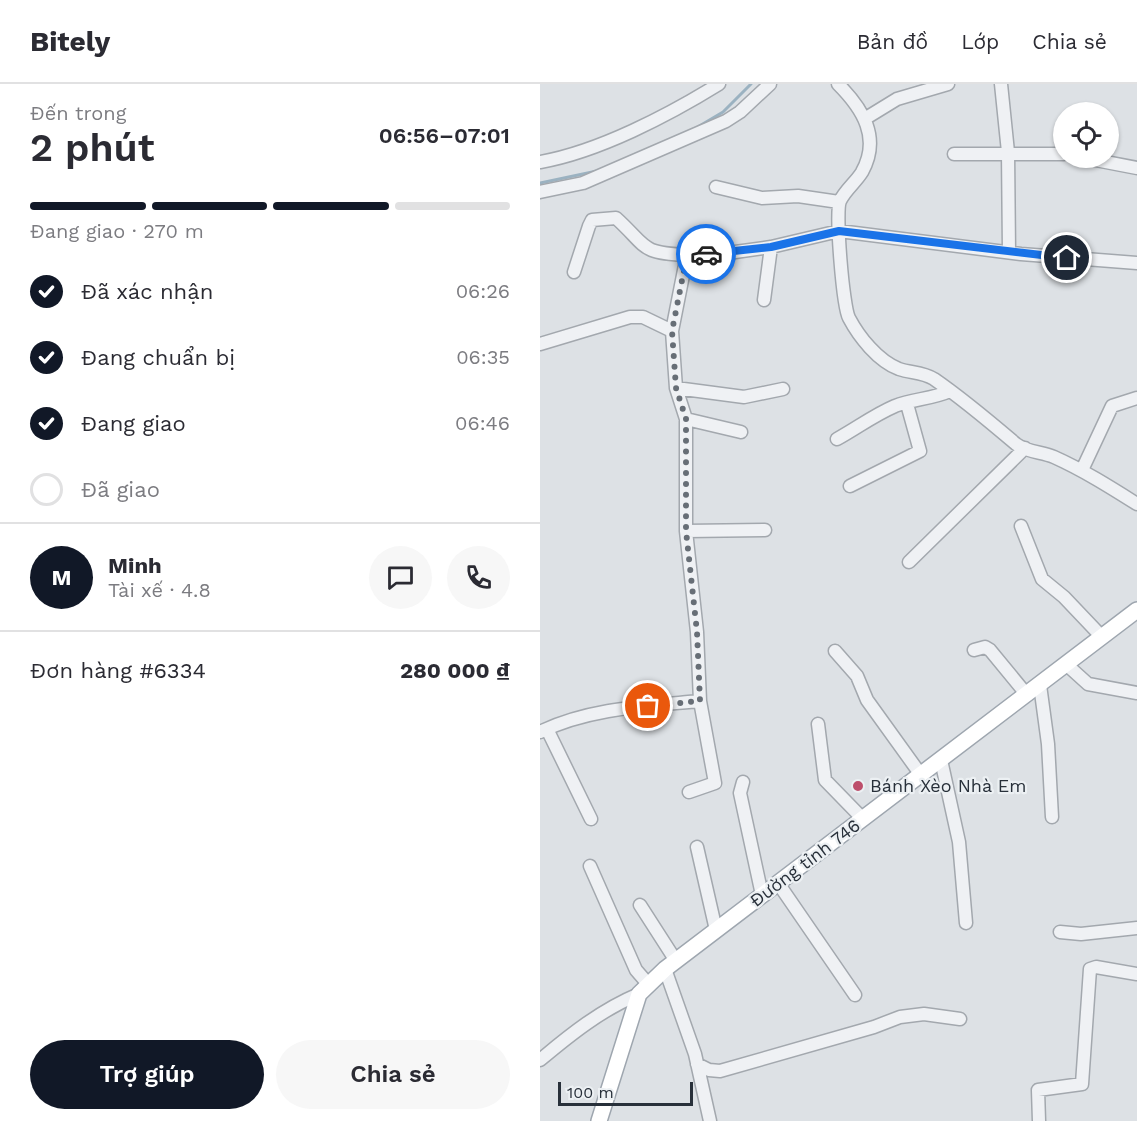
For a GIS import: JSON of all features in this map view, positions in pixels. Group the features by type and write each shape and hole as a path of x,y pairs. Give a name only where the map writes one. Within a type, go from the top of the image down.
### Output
{"main road":[{"name":"Đường tỉnh 746","path":"599,1121 644,989 716,930 1137,610"}],"street":[{"path":"540,162 606,143 682,107 719,84"},
{"path":"540,192 583,183 726,121 740,112 770,84"},
{"path":"838,84 866,118 871,133 871,150 862,171 839,202 843,300 848,317 860,334 876,353 890,364 930,377 995,424 1016,444 1051,455 1082,470 1137,504"},
{"path":"866,118 897,99 948,84"},
{"path":"1001,84 1008,152 1009,252"},
{"path":"954,153 1053,154"},
{"path":"1119,165 1137,168"},
{"path":"716,187 762,198 798,196 839,202"},
{"path":"574,272 589,226 592,220 600,218 616,218 645,249 662,254 728,253 771,247 839,231 1009,252 1137,263"},
{"path":"764,300 771,247"},
{"path":"687,255 672,331 676,388 686,419 686,531 697,632 700,701 715,783 689,792"},
{"path":"540,344 630,317 643,317 672,331"},
{"path":"676,388 744,397 783,389"},
{"path":"837,439 862,422 907,404 936,398 950,391"},
{"path":"1082,470 1112,406 1136,401"},
{"path":"850,486 920,451 907,404"},
{"path":"686,419 741,432"},
{"path":"909,562 1025,448"},
{"path":"1021,526 1042,579 1064,597 1102,638"},
{"path":"686,531 765,530"},
{"path":"974,650 985,647 990,650 1027,695"},
{"path":"835,651 857,676 867,700 921,775"},
{"path":"1067,665 1088,684 1137,693"},
{"path":"1040,685 1047,733 1052,817"},
{"path":"591,819 544,730 576,717 700,701"},
{"path":"818,724 825,780 863,819"},
{"path":"941,760 959,842 966,923"},
{"path":"743,782 740,793 741,801 762,895"},
{"path":"697,847 716,930"},
{"path":"540,1060 578,1028 644,989 590,866"},
{"path":"778,883 855,995"},
{"path":"640,905 671,965 710,1121"},
{"path":"1060,932 1081,934 1137,928"},
{"path":"1040,1121 1038,1090 1082,1084 1090,969 1096,967 1137,974"},
{"path":"697,1064 709,1070 720,1071 874,1027 900,1017 924,1014 960,1019"}],"waterway":[{"path":"696,128 723,112 751,84"},
{"path":"540,183 597,171"}],"way so far":[{"path":"648,706 700,701 697,632 686,531 686,419 676,388 672,331 687,255 706,254"}],"place":[{"name":"Bánh Xèo Nhà Em","path":"858,786"}],"route":[{"path":"706,254 771,247 839,231 1067,258"}]}
